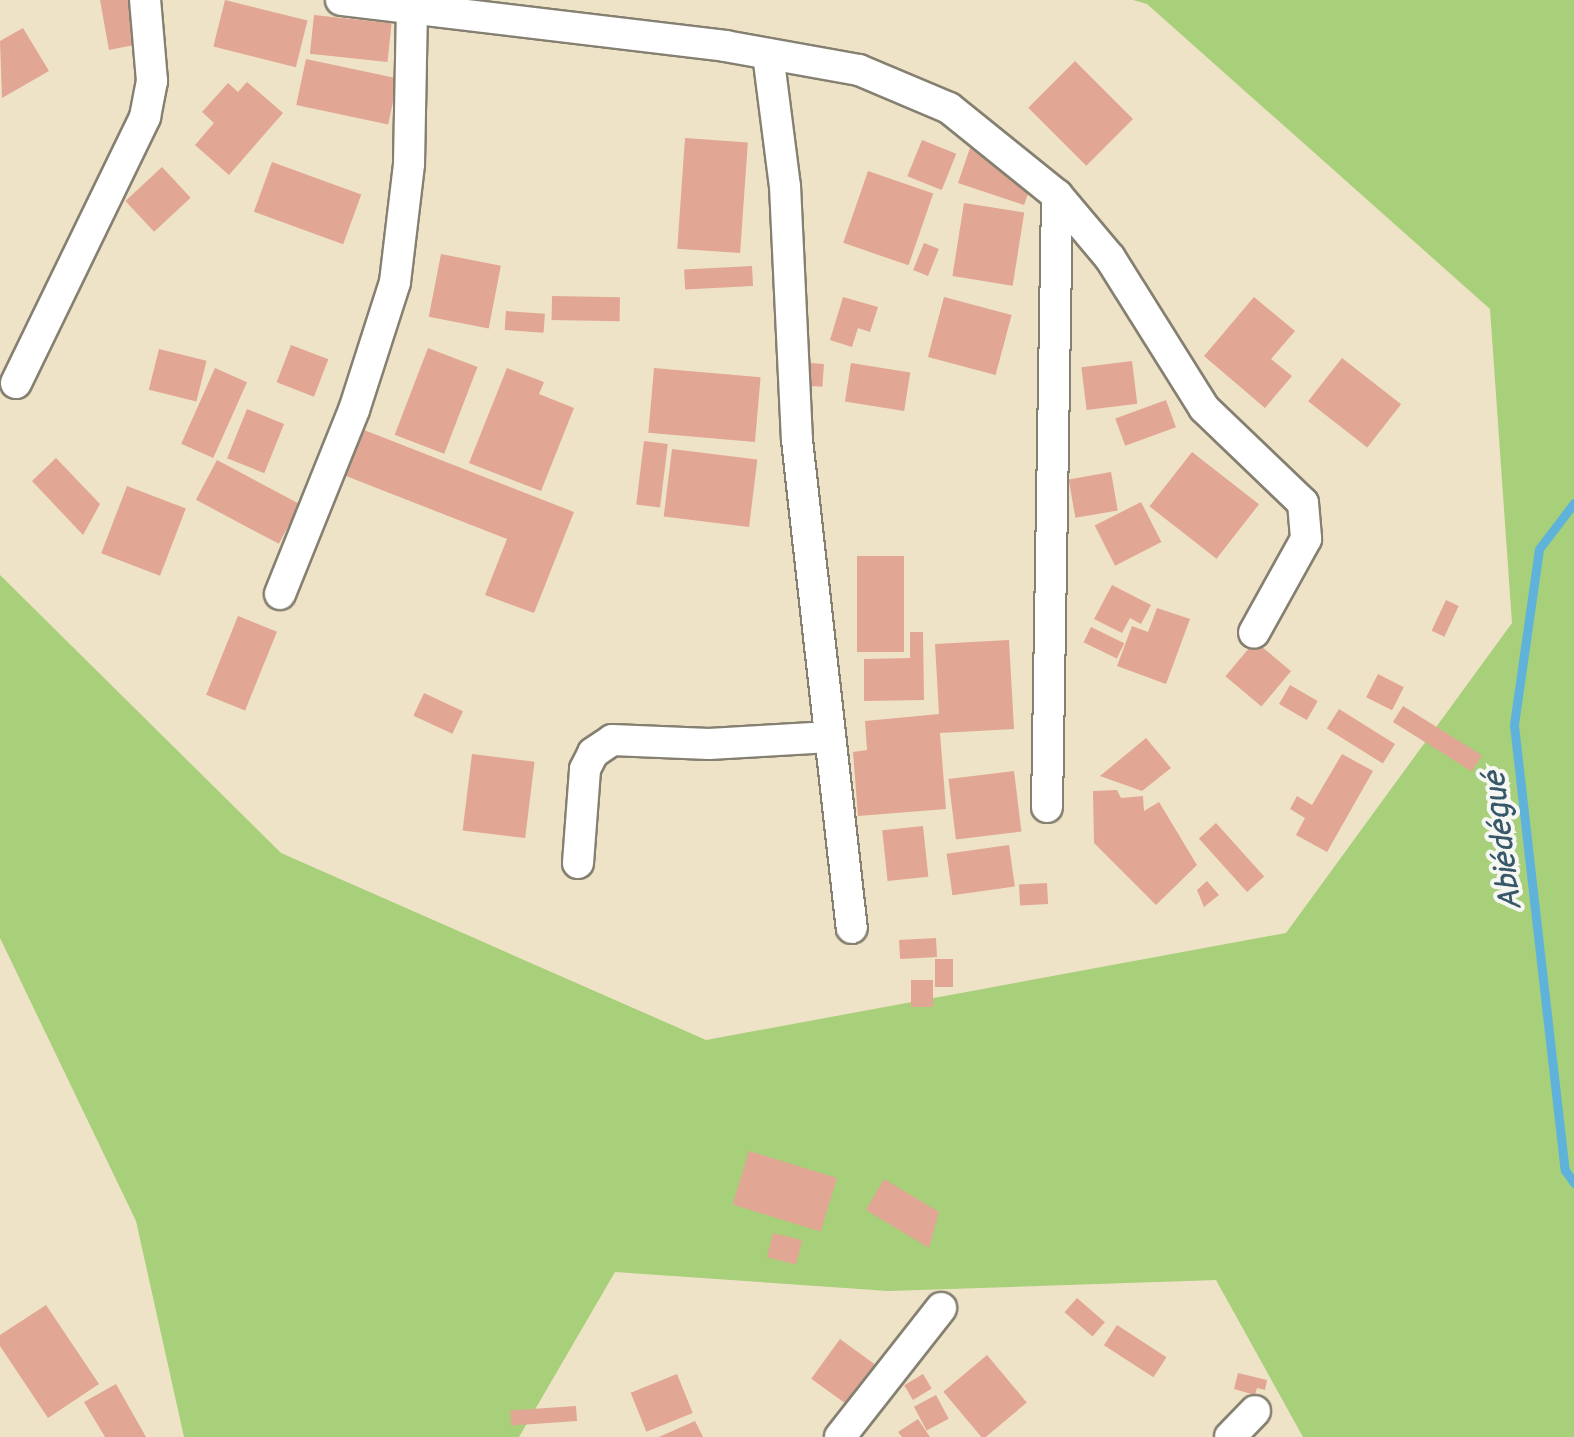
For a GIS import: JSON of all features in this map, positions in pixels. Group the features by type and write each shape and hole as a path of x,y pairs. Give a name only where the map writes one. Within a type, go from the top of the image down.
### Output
{"street":[{"path":"16,383 146,117 152,81 145,0"},
{"path":"341,0 768,54 859,70 949,108 1056,195 1110,258 1204,408 1303,503 1306,539 1254,633"},
{"path":"280,594 354,410 396,282 409,164 412,10"},
{"path":"768,54 782,152 797,440 852,928"},
{"path":"1047,808 1056,195"},
{"path":"578,863 585,768 593,752 612,740 709,744 830,737"},
{"path":"840,1437 941,1308"},
{"path":"1230,1437 1255,1411"}],"green space":[{"path":"1133,0 1574,0 1574,1437 1303,1437 1216,1280 888,1291 615,1272 519,1437 184,1437 136,1221 0,938 0,575 281,853 706,1040 1286,933 1512,623 1490,309 1147,4"}],"building":[{"path":"100,0 130,0 139,44 109,50"},
{"path":"225,0 307,21 296,67 213,47"},
{"path":"314,15 392,23 387,62 310,54"},
{"path":"23,28 49,71 2,98 0,41"},
{"path":"306,59 398,79 388,125 296,105"},
{"path":"1075,61 1133,119 1086,166 1028,108"},
{"path":"247,82 283,113 229,175 195,145 214,123 202,112 228,83 238,92"},
{"path":"685,138 748,142 740,253 677,249"},
{"path":"922,140 956,154 942,190 907,176"},
{"path":"970,148 1031,186 1024,205 958,183"},
{"path":"272,162 361,194 343,244 254,212"},
{"path":"162,167 191,198 154,232 125,201"},
{"path":"868,171 933,193 908,265 843,243"},
{"path":"964,203 1024,213 1013,286 952,276"},
{"path":"924,243 939,249 928,276 913,270"},
{"path":"441,254 501,266 489,328 429,317"},
{"path":"752,266 753,286 685,290 684,270"},
{"path":"552,296 620,297 620,321 552,320"},
{"path":"843,297 878,307 870,332 858,328 852,347 830,340"},
{"path":"944,297 1012,315 996,375 928,357"},
{"path":"1254,297 1295,331 1271,359 1292,376 1265,408 1204,356"},
{"path":"506,311 545,314 544,333 505,330"},
{"path":"291,345 328,359 314,397 277,382"},
{"path":"428,348 477,367 444,454 395,435"},
{"path":"159,349 207,361 196,402 149,390"},
{"path":"1342,358 1401,404 1367,448 1308,401"},
{"path":"1132,361 1137,404 1087,410 1081,367"},
{"path":"811,363 824,364 822,387 809,386"},
{"path":"851,363 910,372 904,411 845,402"},
{"path":"215,368 247,382 213,458 181,444"},
{"path":"507,368 544,382 539,394 574,408 541,491 469,463"},
{"path":"654,368 761,377 755,442 648,433"},
{"path":"1166,400 1176,427 1125,446 1115,418"},
{"path":"247,409 284,424 264,473 227,458"},
{"path":"364,430 574,512 534,613 485,595 507,539 346,476"},
{"path":"644,441 668,444 660,507 636,505"},
{"path":"672,449 757,459 749,527 664,516"},
{"path":"1192,452 1259,504 1217,559 1150,506"},
{"path":"56,458 100,504 83,535 32,481"},
{"path":"217,460 300,504 279,544 196,500"},
{"path":"1111,472 1118,510 1075,518 1069,479"},
{"path":"127,486 186,509 160,576 101,553"},
{"path":"1141,502 1161,542 1115,566 1095,526"},
{"path":"857,556 904,556 904,652 857,652"},
{"path":"1112,585 1151,605 1141,624 1130,618 1122,633 1094,619"},
{"path":"1446,600 1459,606 1444,637 1432,631"},
{"path":"1157,608 1190,619 1166,684 1117,666 1132,626 1148,632"},
{"path":"238,616 277,632 245,711 206,695"},
{"path":"1091,627 1124,643 1117,658 1084,642"},
{"path":"910,632 923,632 924,700 864,701 864,659 910,658"},
{"path":"1009,640 1014,729 940,733 946,809 858,816 853,752 867,750 865,721 939,714 935,644"},
{"path":"1255,641 1291,671 1261,706 1225,676"},
{"path":"1378,674 1404,687 1392,710 1366,697"},
{"path":"1290,685 1318,701 1307,720 1279,704"},
{"path":"424,693 463,711 452,734 413,716"},
{"path":"1403,706 1482,755 1472,771 1393,722"},
{"path":"1339,709 1395,744 1383,763 1327,729"},
{"path":"1146,738 1171,768 1142,791 1100,776"},
{"path":"472,754 535,762 525,838 463,830"},
{"path":"1342,754 1373,771 1327,852 1296,835 1305,818 1290,809 1297,796 1312,805"},
{"path":"1014,771 1021,832 956,840 948,779"},
{"path":"1117,790 1121,798 1143,796 1144,811 1159,802 1197,865 1156,905 1094,843 1093,791"},
{"path":"1216,823 1264,877 1247,892 1199,838"},
{"path":"923,826 928,877 888,881 882,830"},
{"path":"1009,845 1015,887 952,895 947,854"},
{"path":"1207,881 1219,895 1204,907 1197,890"},
{"path":"1047,883 1048,904 1020,905 1019,884"},
{"path":"936,938 937,957 900,959 899,940"},
{"path":"935,959 953,959 953,987 935,987"},
{"path":"911,980 933,980 933,1007 911,1007"},
{"path":"749,1151 837,1178 821,1231 733,1205"},
{"path":"884,1179 939,1212 929,1248 866,1210"},
{"path":"773,1233 802,1240 796,1265 767,1257"},
{"path":"1077,1298 1105,1322 1092,1337 1065,1312"},
{"path":"46,1305 99,1384 48,1418 0,1346 0,1335"},
{"path":"1117,1325 1166,1357 1153,1377 1104,1345"},
{"path":"840,1339 879,1367 850,1407 811,1379"},
{"path":"987,1355 1027,1402 981,1437 943,1392"},
{"path":"1238,1373 1267,1380 1265,1390 1257,1388 1255,1395 1234,1389"},
{"path":"677,1374 693,1413 646,1432 631,1393"},
{"path":"923,1374 932,1389 913,1400 904,1385"},
{"path":"116,1384 146,1437 105,1437 84,1402"},
{"path":"936,1395 949,1419 927,1431 914,1407"},
{"path":"576,1406 577,1421 511,1426 510,1411"},
{"path":"918,1419 930,1437 902,1437 898,1432"},
{"path":"695,1421 703,1437 659,1437"}],"waterway":[{"name":"Abiédégué","path":"1574,503 1539,549 1514,725 1565,1170 1574,1183"}]}
